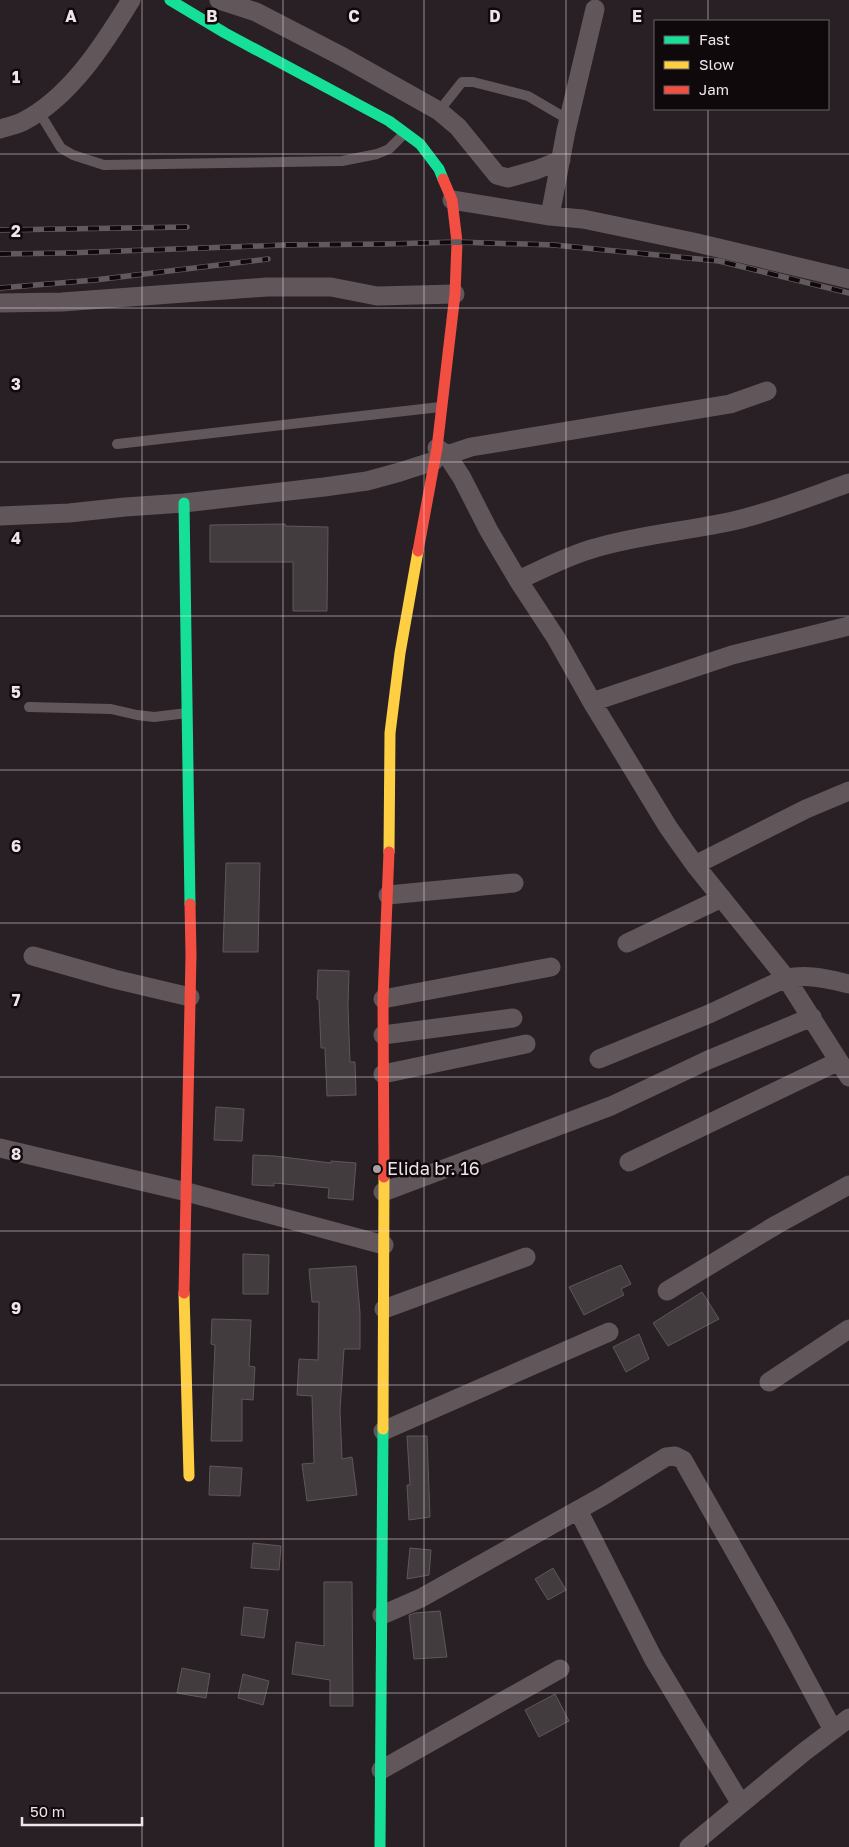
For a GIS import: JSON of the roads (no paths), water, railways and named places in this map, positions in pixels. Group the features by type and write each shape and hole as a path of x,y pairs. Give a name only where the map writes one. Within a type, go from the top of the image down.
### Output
{"main road":[{"path":"177,1 225,33 389,121 420,144 439,169 452,200 457,242 455,294 441,407 439,455 400,653 390,733 388,895 383,999 384,1309 380,1847"},
{"path":"184,503 190,997 184,1302 189,1476"}],"street":[{"path":"0,129 21,123 39,112 90,64 131,0"},
{"path":"219,0 258,6 343,58 439,111 458,127 497,175 508,178 561,160"},
{"path":"550,216 569,120 595,9"},
{"path":"452,200 550,216 583,219 849,278"},
{"path":"0,303 62,302 267,287 331,287 377,296 455,294"},
{"path":"0,516 70,513 125,506 184,503 366,481 400,472 439,455 471,447 730,404 767,391"},
{"path":"439,455 462,478 489,531 556,638 592,702 668,827 695,865 786,978 844,1069 629,1162"},
{"path":"518,580 594,548 738,520 785,506 849,483"},
{"path":"592,702 732,655 849,626"},
{"path":"695,865 806,809 849,792"},
{"path":"388,895 514,883"},
{"path":"627,943 722,898"},
{"path":"33,956 114,979 190,997"},
{"path":"383,999 551,967"},
{"path":"599,1059 709,1014 786,978 800,975 816,976 849,984"},
{"path":"383,1192 611,1106 708,1060 812,1017"},
{"path":"383,1035 513,1018"},
{"path":"383,1074 526,1044"},
{"path":"0,1148 187,1192 384,1245"},
{"path":"667,1290 776,1225 849,1185"},
{"path":"384,1309 526,1257"},
{"path":"769,1382 849,1329"},
{"path":"383,1431 609,1332"},
{"path":"382,1615 421,1598 578,1510 666,1457 675,1456 682,1460 781,1633 833,1730"},
{"path":"578,1510 654,1658 741,1804"},
{"path":"381,1770 560,1669"},
{"path":"689,1847 804,1752 849,1718"}],"lane":[{"path":"439,111 462,82 473,82 528,96 569,120"},
{"path":"39,112 60,148 73,155 104,165 342,161 389,150 406,132"},
{"path":"117,444 441,407"},
{"path":"29,707 112,709 154,717 188,713"}],"railway":[{"path":"0,230 187,227"},
{"path":"0,254 285,245 457,242 554,245 719,261 849,293"},
{"path":"0,288 95,280 268,259"}],"place":[{"name":"Elida br. 16","path":"377,1169"}]}
